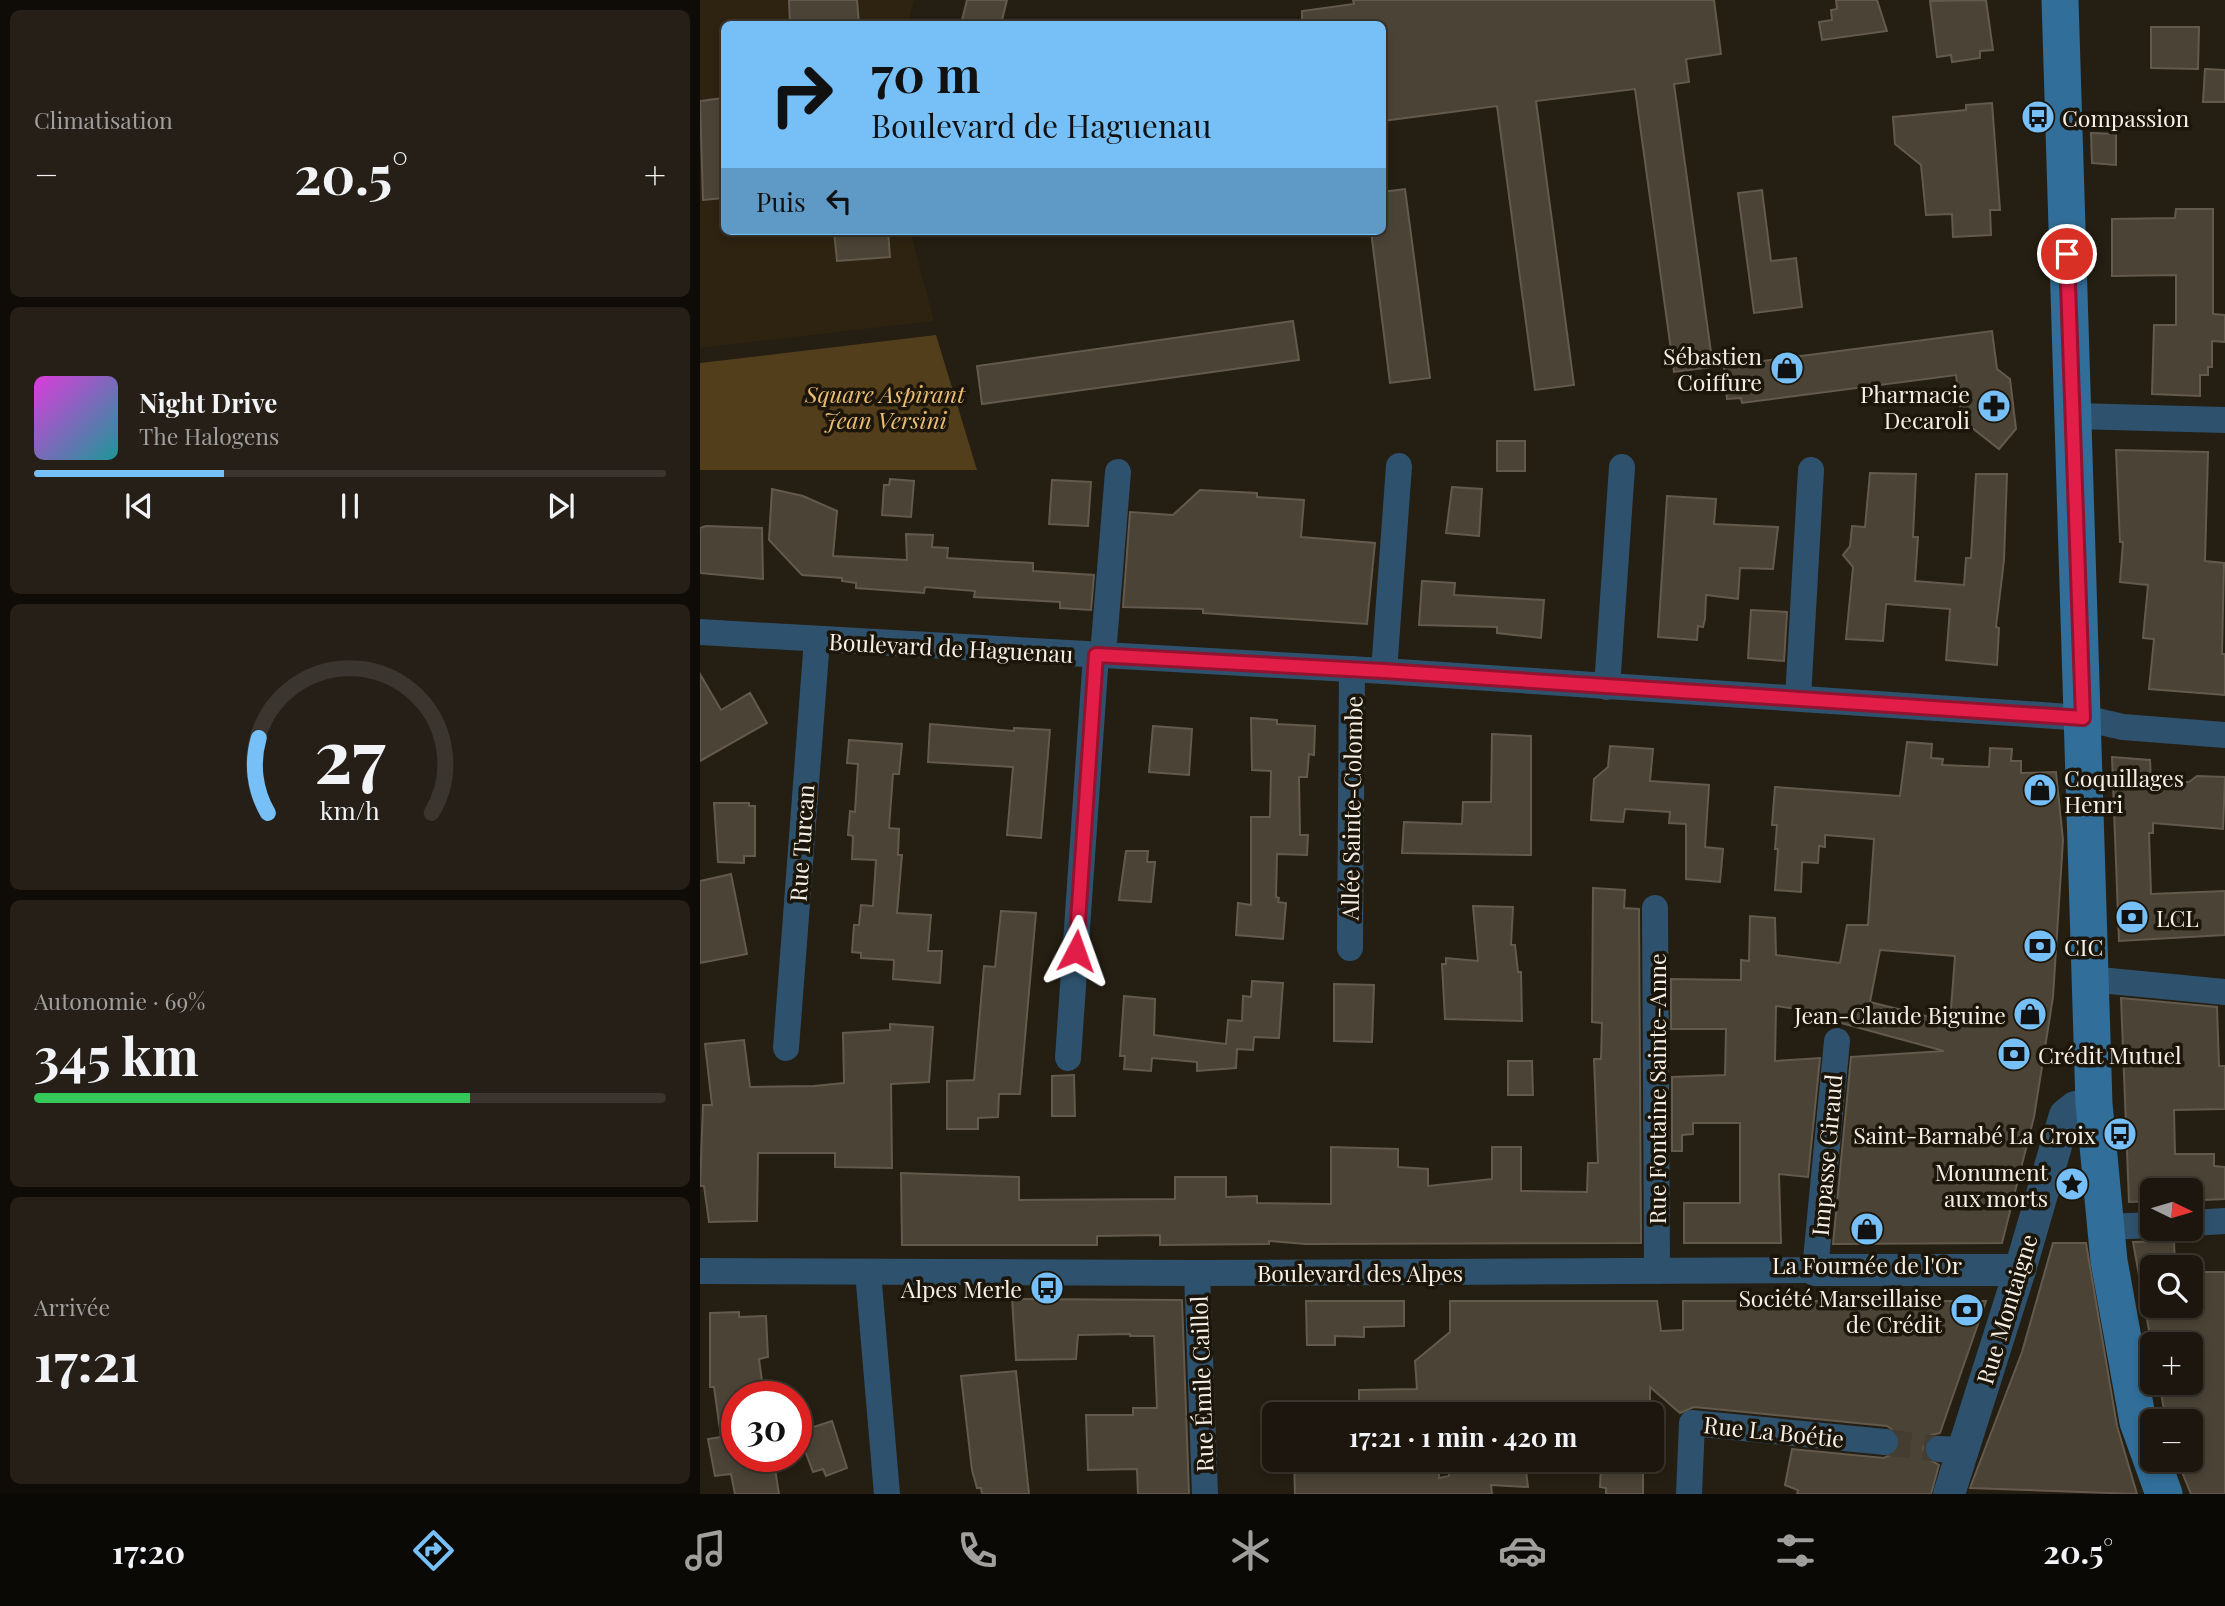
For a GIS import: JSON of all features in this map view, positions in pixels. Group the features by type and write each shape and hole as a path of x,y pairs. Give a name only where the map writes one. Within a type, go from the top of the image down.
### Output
{"main road":[{"path":"2060,0 2094,1104 2105,1227 2138,1422 2164,1494"}],"street":[{"path":"2073,416 2225,420"},
{"path":"1384,671 1399,466"},
{"path":"1607,687 1622,467"},
{"path":"1798,698 1811,470"},
{"path":"1068,1058 1100,655 1118,472"},
{"name":"Boulevard de Haguenau","path":"700,632 1352,669 1798,698 2083,718 2123,727 2225,735"},
{"name":"Rue Turcan","path":"786,1048 817,639"},
{"name":"Allée Sainte-Colombe","path":"1350,948 1352,669"},
{"name":"Rue Fontaine Sainte-Anne","path":"1655,908 1657,1271"},
{"path":"2089,979 2225,992"},
{"name":"Impasse Giraud","path":"1815,1270 1837,1041"},
{"name":"Rue Montaigne","path":"1949,1494 1950,1449 2020,1270 2065,1115 2075,1107 2094,1104"},
{"path":"2203,1222 2225,1221"},
{"path":"2105,1227 2140,1226"},
{"name":"Boulevard des Alpes","path":"700,1271 1197,1273 2020,1270"},
{"path":"869,1272 887,1494"},
{"name":"Rue Émile Caillol","path":"1197,1273 1205,1494"},
{"name":"Rue La Boétie","path":"1689,1494 1692,1423 1885,1442"}],"shaded area":[{"path":"700,0 914,0 909,21 721,21 721,235 911,235 934,321 700,348"}],"green space":[{"name":"Square Aspirant Jean Versini","path":"936,335 977,470 700,470 700,363"}],"building":[{"path":"789,0 857,0 859,21 790,21"},
{"path":"967,0 1007,0 1002,21 962,21"},
{"path":"1353,0 1714,0 1721,54 1686,59 1689,82 1674,84 1713,367 1674,372 1635,89 1536,101 1574,385 1535,390 1497,106 1386,120 1386,21 1302,21 1302,11 1354,4"},
{"path":"1836,0 1877,0 1887,31 1822,40 1819,22 1832,20 1831,10 1837,9"},
{"path":"1986,0 1993,50 1980,51 1980,58 1952,62 1951,55 1937,57 1930,1"},
{"path":"2151,27 2199,27 2198,69 2151,68"},
{"path":"2205,69 2225,70 2225,102 2203,102"},
{"path":"721,98 721,198 703,200 700,101"},
{"path":"1992,103 2000,210 1990,210 1991,235 1953,237 1952,214 1926,215 1921,165 1895,144 1893,117 1966,110 1966,105"},
{"path":"2091,133 2116,134 2116,165 2092,163"},
{"path":"1405,189 1430,378 1390,383 1372,235 1386,235 1386,191"},
{"path":"1762,190 1771,261 1796,258 1802,307 1754,313 1738,193"},
{"path":"2176,209 2213,209 2213,314 2225,315 2225,342 2212,341 2212,367 2208,367 2208,375 2200,375 2200,396 2152,394 2154,325 2176,325 2176,275 2112,276 2112,219 2175,218"},
{"path":"834,235 888,235 890,257 837,261"},
{"path":"1293,321 1299,360 982,404 977,366"},
{"path":"1992,331 1997,369 2010,379 2016,429 1999,449 1962,420 1956,375 1742,403 1741,398 1727,399 1724,366"},
{"path":"1497,441 1525,441 1525,471 1497,471"},
{"path":"2116,450 2208,452 2205,561 2224,563 2222,654 2225,654 2225,695 2149,689 2154,639 2143,638 2148,585 2120,582 2123,542 2120,542"},
{"path":"1870,473 1916,474 1913,537 1918,537 1915,581 1964,585 1966,558 1971,558 1976,474 2007,474 2004,560 1996,627 1999,628 1997,665 1946,660 1950,609 1886,604 1883,641 1846,639 1853,567 1843,555 1850,546 1852,526 1865,527"},
{"path":"890,479 914,481 911,517 882,515 884,485 889,485"},
{"path":"1052,480 1091,482 1088,526 1049,524"},
{"path":"1452,487 1482,489 1479,536 1446,533"},
{"path":"772,489 803,496 837,511 833,556 907,560 906,534 933,535 932,547 948,548 947,558 1033,563 1033,571 1094,575 1091,610 1060,608 1060,602 974,597 975,591 925,587 924,593 856,588 856,583 842,581 842,578 802,575 769,540"},
{"path":"1200,490 1257,493 1257,497 1304,500 1301,537 1375,543 1367,624 1203,613 1203,609 1123,607 1130,512 1173,515"},
{"path":"1667,496 1716,499 1714,524 1778,527 1773,569 1740,568 1738,599 1706,595 1705,619 1703,627 1698,626 1697,640 1658,637"},
{"path":"700,528 762,528 763,579 700,573"},
{"path":"1422,581 1455,583 1454,595 1544,600 1541,638 1497,633 1497,627 1419,625"},
{"path":"1751,610 1787,612 1784,661 1748,658"},
{"path":"700,674 721,710 750,693 767,723 700,761"},
{"path":"1251,718 1277,720 1277,724 1315,726 1314,755 1309,754 1307,777 1299,777 1300,835 1308,835 1307,855 1277,854 1276,897 1279,898 1278,902 1286,903 1283,939 1236,935 1238,903 1251,905 1251,817 1270,817 1271,771 1252,770"},
{"path":"930,724 1014,731 1014,728 1050,730 1041,838 1007,835 1013,767 928,762"},
{"path":"1153,726 1192,729 1189,775 1149,772"},
{"path":"1492,734 1531,736 1531,855 1402,853 1404,822 1462,824 1463,802 1491,802"},
{"path":"849,740 902,744 899,774 893,774 889,828 899,829 898,855 902,855 897,913 931,915 928,951 942,951 940,983 893,979 894,960 861,958 861,953 852,952 854,925 859,925 861,905 873,906 876,860 852,859 853,836 848,835 850,811 855,812 858,764 847,763"},
{"path":"1907,742 1932,744 1931,758 1943,759 1942,765 1989,767 1990,748 2012,749 2011,761 2021,761 2021,773 2056,772 2063,840 2053,997 2034,1117 2002,1243 1833,1244 1851,1057 1944,1051 1830,1020 1831,1014 1776,1006 1775,1061 1820,1058 1808,1177 1779,1174 1781,1243 1684,1243 1684,1203 1740,1203 1740,1123 1693,1123 1693,1134 1682,1135 1682,1151 1672,1151 1672,1077 1725,1075 1726,1029 1671,1029 1671,979 1741,980 1741,960 1749,961 1750,916 1775,918 1776,955 1840,963 1847,925 1868,925 1874,839 1825,835 1825,847 1819,846 1818,863 1802,862 1801,892 1775,890 1777,825 1772,825 1775,787 1900,796","holes":["1880,950 1955,956 1950,1022 1870,1002"]},
{"path":"1610,746 1653,749 1650,781 1709,785 1705,847 1723,849 1720,882 1686,879 1686,824 1669,823 1670,812 1625,809 1623,822 1591,820 1594,779 1608,767"},
{"path":"2112,757 2150,760 2151,782 2189,782 2197,776 2225,777 2223,829 2153,823 2153,833 2149,833 2151,894 2225,891 2225,935 2119,941"},
{"path":"714,803 749,803 749,806 755,806 755,856 744,856 744,863 718,862"},
{"path":"1126,851 1148,851 1147,862 1155,862 1151,902 1119,900"},
{"path":"731,874 747,954 700,963 700,881"},
{"path":"1593,888 1625,890 1624,908 1639,909 1641,1243 1305,1244 1269,1241 1269,1244 1160,1245 1160,1235 1097,1236 1097,1245 902,1245 901,1173 1019,1177 1019,1200 1175,1199 1175,1177 1226,1177 1226,1197 1257,1196 1257,1203 1331,1204 1331,1147 1398,1149 1398,1167 1428,1169 1428,1186 1492,1179 1492,1147 1521,1147 1521,1191 1587,1192 1588,1163 1598,1163 1594,1059 1601,1059 1602,1023 1592,1022"},
{"path":"1473,906 1513,907 1511,945 1515,945 1518,972 1521,972 1522,1021 1445,1019 1442,964 1446,964 1446,958 1478,961"},
{"path":"1001,911 1036,913 1020,1094 999,1094 998,1117 978,1118 978,1129 947,1129 947,1081 974,1080 984,966 995,967"},
{"path":"1252,981 1283,983 1279,1038 1254,1037 1253,1050 1237,1049 1236,1068 1197,1071 1197,1062 1152,1058 1151,1071 1124,1069 1125,1056 1120,1056 1124,996 1155,999 1154,1035 1226,1044 1228,1020 1242,1021 1243,996 1251,997"},
{"path":"1334,984 1374,985 1372,1042 1334,1041"},
{"path":"2121,998 2217,1007 2219,1066 2225,1066 2225,1109 2174,1110 2175,1154 2214,1154 2214,1166 2225,1167 2225,1199 2204,1200 2203,1178 2140,1178 2140,1202 2129,1202"},
{"path":"890,1024 933,1027 929,1082 891,1084 892,1168 835,1167 835,1153 758,1153 757,1221 709,1222 704,1186 700,1186 703,1105 712,1105 705,1044 744,1040 750,1087 844,1083 843,1033 890,1030"},
{"path":"1508,1061 1532,1061 1533,1095 1508,1095"},
{"path":"1074,1075 1075,1116 1052,1116 1052,1076"},
{"path":"2174,1241 2175,1255 2140,1255 2140,1281 2133,1242"},
{"path":"2053,1243 2086,1243 2117,1426 2137,1494 1970,1488 2022,1352"},
{"path":"2203,1272 2225,1272 2225,1494 2191,1494 2182,1472 2203,1472 2203,1409 2164,1409 2161,1395 2203,1395 2203,1332 2149,1332 2147,1318 2203,1318"},
{"path":"1012,1299 1182,1300 1189,1494 1138,1494 1137,1469 1088,1470 1086,1415 1133,1415 1133,1408 1157,1408 1154,1336 1078,1335 1076,1359 1016,1360"},
{"path":"1306,1301 1404,1301 1404,1326 1364,1327 1364,1337 1335,1336 1335,1345 1307,1345"},
{"path":"1450,1301 1657,1301 1661,1331 1683,1330 1683,1301 1986,1301 1940,1433 1931,1435 1923,1448 1925,1457 1939,1465 1931,1494 1797,1494 1798,1490 1785,1485 1792,1449 1884,1458 1898,1451 1899,1435 1887,1426 1694,1407 1680,1413 1650,1387 1650,1402 1359,1402 1359,1390 1417,1389 1415,1361 1450,1332"},
{"path":"739,1312 739,1317 766,1316 768,1357 759,1359 762,1381 721,1381 721,1437 714,1387 710,1387 710,1313"},
{"path":"1016,1371 1029,1494 982,1494 981,1488 977,1488 972,1470 961,1376"},
{"path":"832,1421 847,1468 826,1476 823,1469 813,1472 812,1427"},
{"path":"721,1437 721,1472 776,1472 779,1494 735,1494 731,1474 715,1476 708,1439"},
{"path":"1294,1472 1439,1472 1439,1478 1449,1476 1449,1472 1526,1472 1528,1487 1491,1485 1492,1494 1295,1494"},
{"path":"1601,1472 1643,1472 1643,1494 1606,1494 1606,1488 1600,1487"}],"tunnel":[{"path":"1885,1442 1939,1449"}],"place":[{"name":"Compassion","path":"2038,117"},
{"name":"Sébastien Coiffure","path":"1787,368"},
{"name":"Pharmacie Decaroli","path":"1994,406"},
{"name":"Coquillages Henri","path":"2040,790"},
{"name":"LCL","path":"2132,917"},
{"name":"CIC","path":"2040,946"},
{"name":"Jean-Claude Biguine","path":"2030,1014"},
{"name":"Crédit Mutuel","path":"2014,1054"},
{"name":"Saint-Barnabé La Croix","path":"2120,1134"},
{"name":"Monument aux morts","path":"2072,1184"},
{"name":"La Fournée de l'Or","path":"1867,1229"},
{"name":"Alpes Merle","path":"1047,1288"},
{"name":"Société Marseillaise de Crédit","path":"1967,1310"}],"route":[{"path":"1076,951 1096,655 1384,671 2083,718 2067,254"}]}
